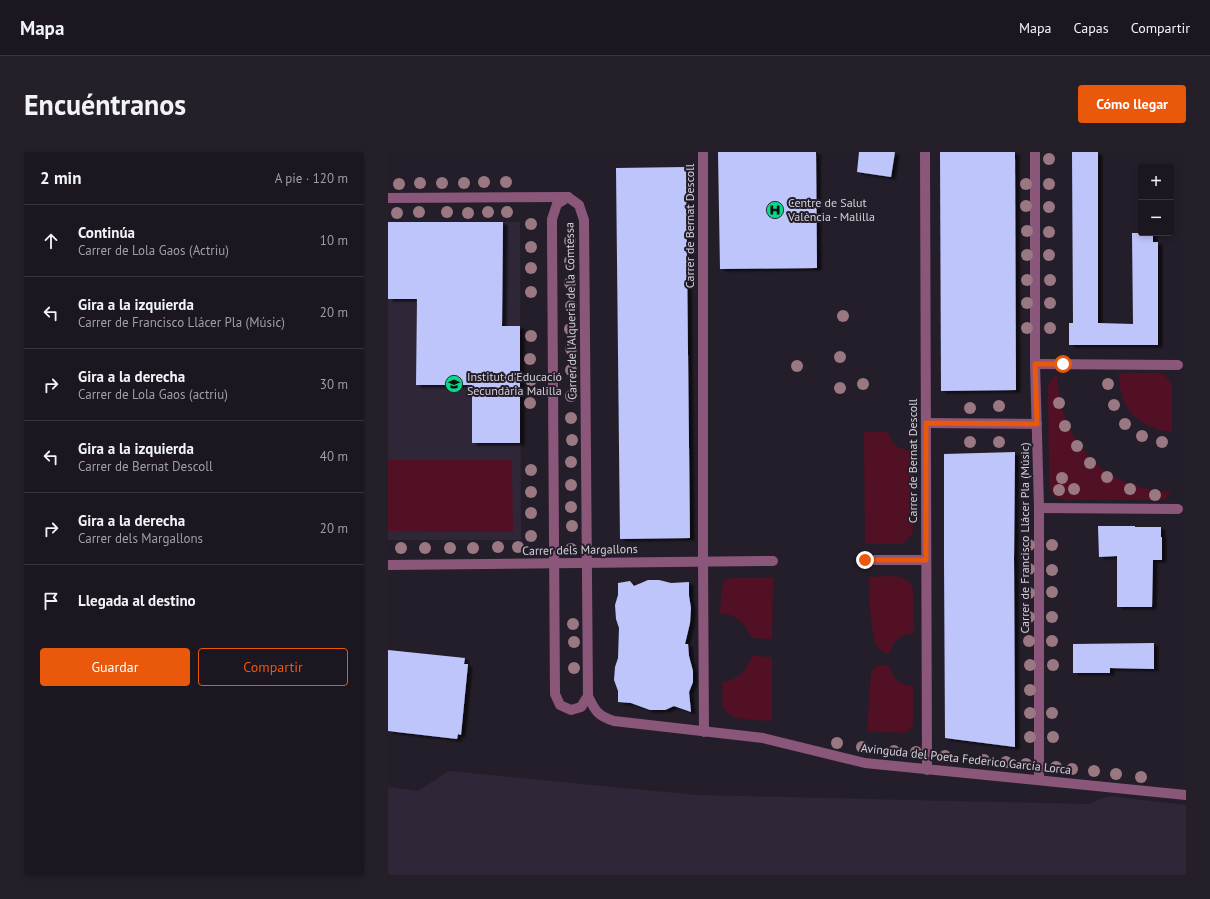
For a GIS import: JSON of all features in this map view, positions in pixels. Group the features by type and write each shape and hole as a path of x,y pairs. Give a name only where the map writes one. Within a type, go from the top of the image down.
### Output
{"street":[{"name":"Carrer de Bernat Descoll","path":"703,152 704,732"},
{"name":"Carrer de Bernat Descoll","path":"925,152 927,770"},
{"name":"Carrer de Francisco Llácer Pla (Músic)","path":"1036,152 1035,364 1039,508 1039,780"},
{"path":"388,198 568,197"},
{"name":"Carrer de l'Alqueria de la Comtessa","path":"588,696 581,706 571,710 560,705 555,694 552,219 557,204 568,197 579,205 584,220 588,696 594,709 602,717"},
{"path":"1035,364 1178,365"},
{"path":"926,423 1037,424"},
{"path":"1039,508 1178,509"},
{"path":"865,560 926,560"},
{"name":"Carrer dels Margallons","path":"388,565 773,561"},
{"name":"Avinguda del Poeta Federico García Lorca","path":"602,717 614,721 763,738 865,764 1186,795"}],"shaded area":[{"name":"Institut d'Educació Secundària Malilla","path":"388,222 520,222 521,540 388,540"},
{"path":"1119,373 1158,373 1165,375 1172,385 1172,432 1149,426 1132,414 1126,406 1122,396"},
{"path":"1057,375 1061,405 1069,427 1078,443 1090,457 1103,469 1117,478 1152,490 1171,492 1166,498 1162,500 1065,500 1059,499 1053,495 1049,487 1048,385 1053,377"},
{"path":"864,432 888,432 891,440 896,446 912,451 913,531 908,539 901,544 865,544"},
{"path":"388,460 512,460 513,532 388,531"},
{"path":"895,576 906,580 913,590 914,633 904,635 897,639 892,645 889,654 879,649 875,642 868,577"},
{"path":"733,578 773,578 772,639 752,638 747,628 740,621 731,615 720,613 722,587 725,580"},
{"path":"752,656 772,657 772,721 738,718 727,713 723,706 722,683 741,674 745,670"},
{"path":"880,665 889,666 897,680 904,684 913,686 913,726 904,733 867,731 871,672 875,667"},
{"path":"449,771 697,795 1088,804 1109,796 1186,805 1186,875 388,875 388,787 418,791"}],"building":[{"name":"Centre de Salut València - Malilla","path":"718,152 816,152 817,268 720,269"},
{"path":"859,152 895,152 891,177 857,172"},
{"path":"940,152 1015,152 1016,390 941,391"},
{"path":"1072,152 1098,152 1098,323 1133,324 1132,233 1138,233 1138,236 1153,236 1153,242 1158,242 1158,345 1069,345 1069,323 1073,323"},
{"path":"686,167 690,538 620,539 616,168"},
{"path":"388,222 503,222 502,326 520,326 520,443 472,443 472,385 416,385 417,299 388,299"},
{"path":"1015,452 1015,747 945,738 944,454"},
{"path":"1098,526 1161,527 1162,560 1153,560 1152,607 1117,607 1117,556 1099,557"},
{"path":"648,580 659,580 671,583 689,582 691,608 690,623 685,644 688,644 689,656 693,671 693,682 689,692 691,712 674,706 665,710 650,710 631,703 618,702 618,691 614,680 615,667 618,658 619,628 616,619 615,605 618,595 618,583 630,581 634,586"},
{"path":"1154,643 1154,669 1110,668 1110,673 1073,673 1073,644"},
{"path":"388,650 465,658 464,664 468,664 461,735 458,734 457,739 388,731"}],"place":[{"name":"Centre de Salut València - Malilla","path":"775,210"},
{"name":"Institut d'Educació Secundària Malilla","path":"454,384"}],"route":[{"path":"865,560 926,560 926,423 1037,424 1035,364 1063,364"}]}
